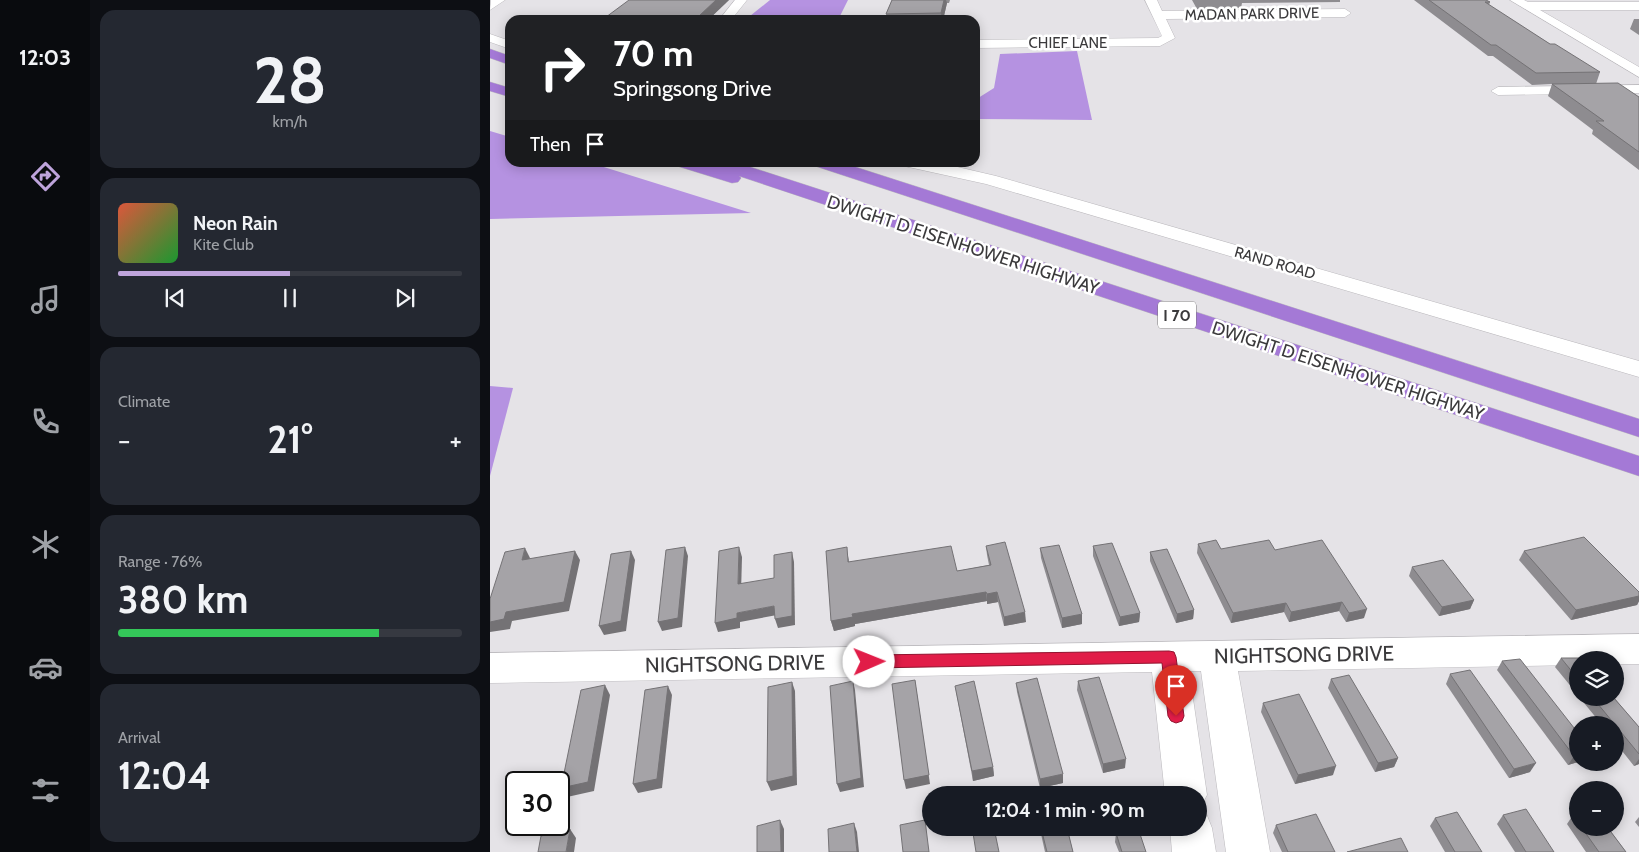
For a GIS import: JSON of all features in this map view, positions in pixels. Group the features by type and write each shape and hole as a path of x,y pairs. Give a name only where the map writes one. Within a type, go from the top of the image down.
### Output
{"highway":[{"path":"490,54 505,60"},
{"path":"490,86 505,91"},
{"path":"490,99 505,104"},
{"path":"700,167 958,243"},
{"name":"DWIGHT D EISENHOWER HIGHWAY","path":"731,167 1639,466"},
{"name":"DWIGHT D EISENHOWER HIGHWAY","path":"836,167 1639,428"}],"street":[{"path":"490,6 499,0"},
{"path":"729,15 741,0"},
{"path":"1151,0 1158,15"},
{"path":"1176,0 1184,15"},
{"path":"1522,3 1639,6"},
{"path":"1522,3 1639,73"},
{"name":"MADAN PARK DRIVE","path":"1158,15 1345,13"},
{"name":"CHIEF LANE","path":"980,44 1160,42 1169,38 1158,15"},
{"path":"490,38 505,43"},
{"path":"1498,92 1639,90"},
{"name":"RAND ROAD","path":"931,167 999,183 1639,369"},
{"name":"NIGHTSONG DRIVE","path":"490,668 1639,649"},
{"path":"1217,656 1248,852"},
{"path":"1169,657 1185,786"},
{"path":"1192,836 1194,852"}],"shaded area":[{"path":"770,0 848,0 840,15 751,15"},
{"path":"1077,51 1092,120 980,119 980,97 994,88 1000,54"},
{"path":"490,131 505,136 505,167 604,167 751,213 490,219"},
{"path":"490,386 513,388 490,476"}],"building":[{"path":"629,0 716,0 700,15 609,15"},
{"path":"892,0 944,0 941,13 886,14"},
{"path":"1429,0 1486,0 1490,2 1485,2 1550,44 1555,44 1600,72 1536,73 1496,45 1491,45"},
{"path":"1618,83 1639,97 1639,152 1596,121 1604,121 1552,84"},
{"path":"1584,537 1639,592 1639,596 1576,610 1524,551"},
{"path":"1216,540 1221,549 1269,540 1275,550 1322,540 1367,609 1349,613 1342,602 1291,612 1286,603 1233,613 1198,544"},
{"path":"1005,542 1025,612 1004,617 997,592 987,594 986,592 852,614 853,617 831,621 826,551 847,547 848,562 951,546 957,571 991,565 986,546"},
{"path":"1112,543 1140,613 1120,617 1093,546"},
{"path":"1059,545 1082,614 1062,618 1040,548"},
{"path":"685,547 678,618 658,622 666,550"},
{"path":"739,547 738,584 774,578 774,555 792,552 792,616 775,619 774,606 737,613 737,618 715,623 719,551"},
{"path":"525,548 522,560 575,551 564,602 506,612 504,619 490,622 490,599 505,552"},
{"path":"1167,549 1194,610 1177,614 1150,552"},
{"path":"631,551 621,621 599,626 611,554"},
{"path":"1443,560 1474,600 1442,607 1412,567"},
{"path":"1561,658 1569,658 1569,668"},
{"path":"1520,659 1569,722 1569,749 1502,661"},
{"path":"1470,670 1536,763 1514,769 1450,674"},
{"path":"1349,675 1398,758 1378,763 1331,679"},
{"path":"1099,677 1126,759 1103,764 1078,681"},
{"path":"1037,678 1063,774 1040,779 1016,683"},
{"path":"915,680 929,775 904,780 892,684"},
{"path":"853,681 861,778 837,784 830,686"},
{"path":"974,681 993,767 972,771 955,686"},
{"path":"792,682 793,776 767,782 768,687"},
{"path":"605,685 588,782 570,786 570,771 564,771 581,690"},
{"path":"668,686 657,779 633,784 645,690"},
{"path":"1299,694 1336,766 1298,775 1263,703"},
{"path":"1600,706 1621,706 1639,727 1639,754 1624,736 1624,716 1608,716"},
{"path":"1526,809 1554,852 1526,852 1503,815"},
{"path":"1457,812 1482,852 1455,852 1435,818"},
{"path":"1316,814 1335,852 1288,852 1276,825"},
{"path":"780,820 781,852 757,852 757,826"},
{"path":"922,821 922,836 927,836 929,852 903,852 900,825"},
{"path":"854,823 857,852 829,852 828,829"},
{"path":"541,836 569,836 566,852 538,852"},
{"path":"973,836 996,836 999,852 976,852"},
{"path":"1043,836 1069,836 1073,852 1047,852"},
{"path":"1117,836 1141,836 1146,852 1122,852"},
{"path":"1588,836 1614,836 1626,852 1599,852"},
{"path":"1401,838 1408,852 1347,852"}],"route":[{"path":"869,662 1169,657 1176,716"}]}
